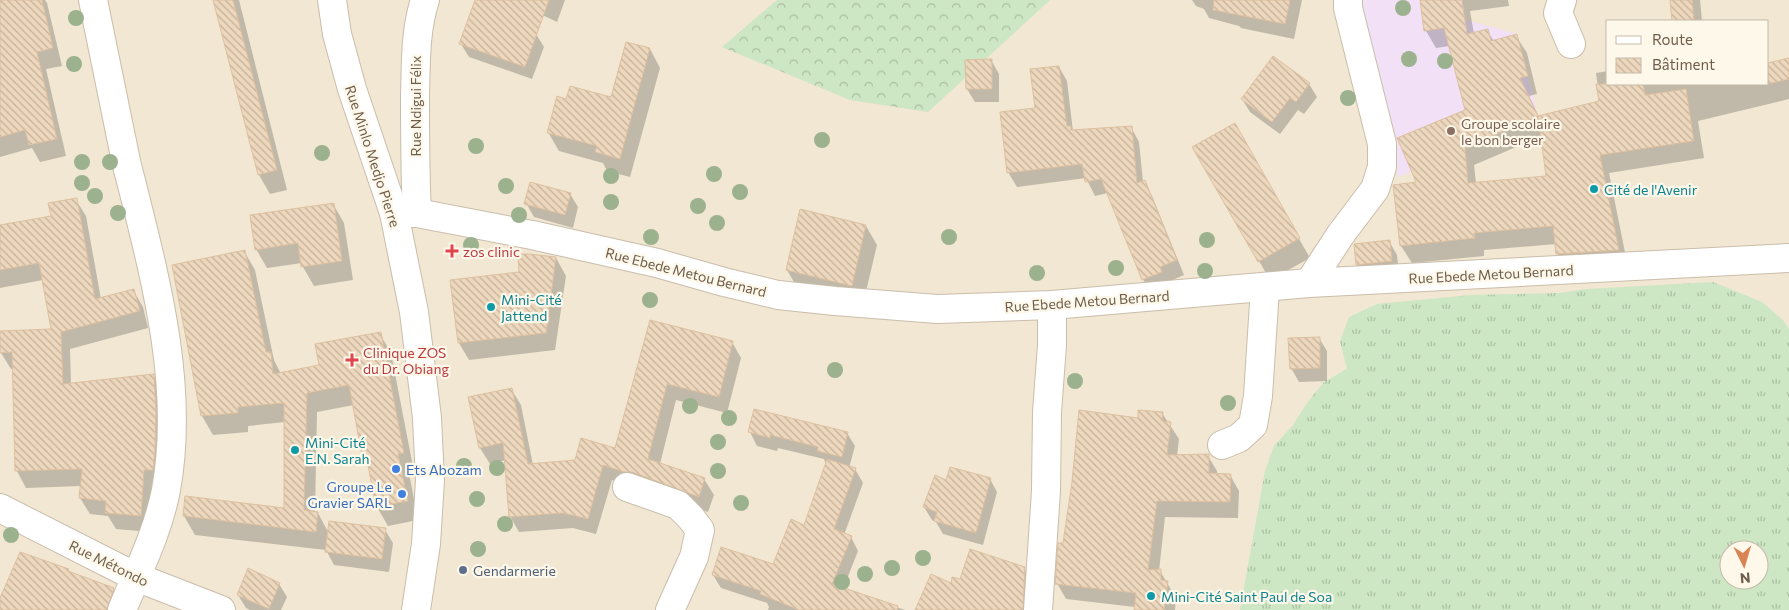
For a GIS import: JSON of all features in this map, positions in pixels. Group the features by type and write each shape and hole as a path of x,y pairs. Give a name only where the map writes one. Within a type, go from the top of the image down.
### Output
{"street":[{"path":"93,0 109,85 130,177 140,211 161,315 172,398 171,452 166,490 158,523 122,610"},
{"name":"Rue Minlo Medjo Pierre","path":"332,0 337,34 352,89 405,213 428,436 430,480 426,544 416,610"},
{"name":"Rue Ndigui Félix","path":"405,213 415,151 416,46 419,19 425,0"},
{"path":"1309,283 1341,234 1375,189 1382,167 1382,144 1348,8 1348,0"},
{"path":"1562,0 1558,13 1571,44"},
{"name":"Rue Ebede Metou Bernard","path":"405,213 496,228 657,263 778,295 937,308 1052,305 1309,283 1789,258"},
{"path":"1222,445 1239,438 1253,425 1258,396 1264,288"},
{"path":"1038,610 1046,490 1047,412 1052,346 1052,305"},
{"path":"627,488 678,505 692,518 700,530 694,557 670,610"},
{"name":"Rue Métondo","path":"0,508 136,577 221,610"}],"shaded area":[{"path":"0,0 1789,0 1789,610 0,610"},
{"path":"1357,0 1463,0 1466,20 1517,34 1538,116 1398,177"}],"green space":[{"path":"777,0 1050,0 928,112 850,100 722,47"},
{"path":"1713,282 1762,302 1783,320 1789,329 1789,610 1240,610 1265,471 1274,446 1293,425 1307,403 1324,382 1347,369 1340,341 1349,317 1377,304 1471,295 1559,293 1587,289"}],"building":[{"path":"0,0 42,0 53,48 37,52 57,139 29,145 25,130 0,137"},
{"path":"213,0 233,0 277,170 258,175"},
{"path":"475,0 549,0 525,67 459,44"},
{"path":"1214,0 1290,0 1285,24 1213,10"},
{"path":"1420,0 1462,0 1467,34 1488,29 1491,41 1517,34 1528,76 1520,78 1538,116 1599,101 1596,84 1643,85 1645,95 1686,89 1694,141 1600,155 1619,250 1556,254 1553,226 1474,233 1475,238 1400,246 1393,185 1416,182 1397,138 1465,110 1444,28 1424,31","holes":["1538,116 1546,176 1468,183 1465,148"]},
{"path":"1670,0 1692,0 1694,20 1672,20"},
{"path":"626,42 650,48 620,159 595,152 597,146 547,133 557,96 566,99 570,86 611,97"},
{"path":"1273,56 1310,83 1296,102 1290,98 1272,122 1241,99"},
{"path":"1789,58 1789,79 1769,84 1769,63"},
{"path":"992,59 992,89 966,89 965,60"},
{"path":"1059,66 1067,126 1071,126 1071,130 1132,126 1137,183 1145,180 1177,260 1160,267 1162,272 1142,280 1101,179 1085,182 1082,164 1007,173 1000,112 1035,108 1030,69"},
{"path":"1235,123 1300,238 1258,262 1192,147"},
{"path":"530,182 571,193 565,215 524,204"},
{"path":"77,198 95,299 134,289 140,311 61,332 63,384 154,374 155,450 153,470 144,470 141,516 105,513 106,501 79,498 82,469 15,471 12,352 0,353 0,331 51,329 39,263 0,270 0,225 51,216 48,203"},
{"path":"334,203 342,261 301,267 298,243 255,250 250,215"},
{"path":"800,209 866,225 852,286 786,270"},
{"path":"1390,240 1392,261 1356,265 1354,244"},
{"path":"245,250 266,352 271,352 273,374 319,365 315,344 381,332 404,453 398,454 408,501 376,507 367,460 363,461 349,385 307,393 304,510 318,512 316,532 183,516 185,496 284,508 284,403 238,407 238,413 201,416 172,265"},
{"name":"Mini-Cité Jattend","path":"518,254 556,257 546,333 458,343 450,280 519,272"},
{"path":"650,320 733,341 719,397 667,384 648,459 705,478 699,497 632,472 624,472 603,465 588,519 563,513 509,517 503,443 479,448 468,397 512,388 528,464 575,460 581,438 615,448"},
{"path":"1320,337 1320,368 1290,369 1288,338"},
{"path":"754,409 848,432 842,457 817,451 818,447 770,435 770,438 748,432"},
{"path":"1079,410 1138,418 1138,410 1163,412 1162,421 1171,422 1167,455 1209,454 1209,473 1231,474 1230,502 1157,501 1148,570 1161,569 1161,580 1168,581 1164,610 1134,610 1136,593 1055,584 1058,543 1063,543 1072,482"},
{"path":"827,459 856,468 834,529 852,536 832,584 898,606 897,610 799,610 760,594 761,591 712,575 721,547 773,564 791,519 804,525"},
{"path":"950,467 991,478 976,533 934,521 937,512 923,507 935,475 946,480"},
{"path":"329,521 386,528 382,559 325,552"},
{"path":"970,549 1025,567 1023,610 915,610 931,574 951,583 952,577 960,579"},
{"path":"20,552 69,569 68,571 114,588 107,610 0,610 0,598"},
{"path":"248,568 280,583 269,609 237,595"}],"place":[{"name":"Groupe scolaire le bon berger","path":"1451,131"},
{"name":"Cité de l'Avenir","path":"1594,189"},
{"name":"zos clinic","path":"452,251"},
{"name":"Mini-Cité Jattend","path":"491,307"},
{"name":"Clinique ZOS du Dr. Obiang","path":"352,360"},
{"name":"Mini-Cité E.N. Sarah","path":"295,450"},
{"name":"Ets Abozam","path":"396,469"},
{"name":"Groupe Le Gravier SARL","path":"402,494"},
{"name":"Gendarmerie","path":"463,570"},
{"name":"Mini-Cité Saint Paul de Soa","path":"1151,596"}]}
